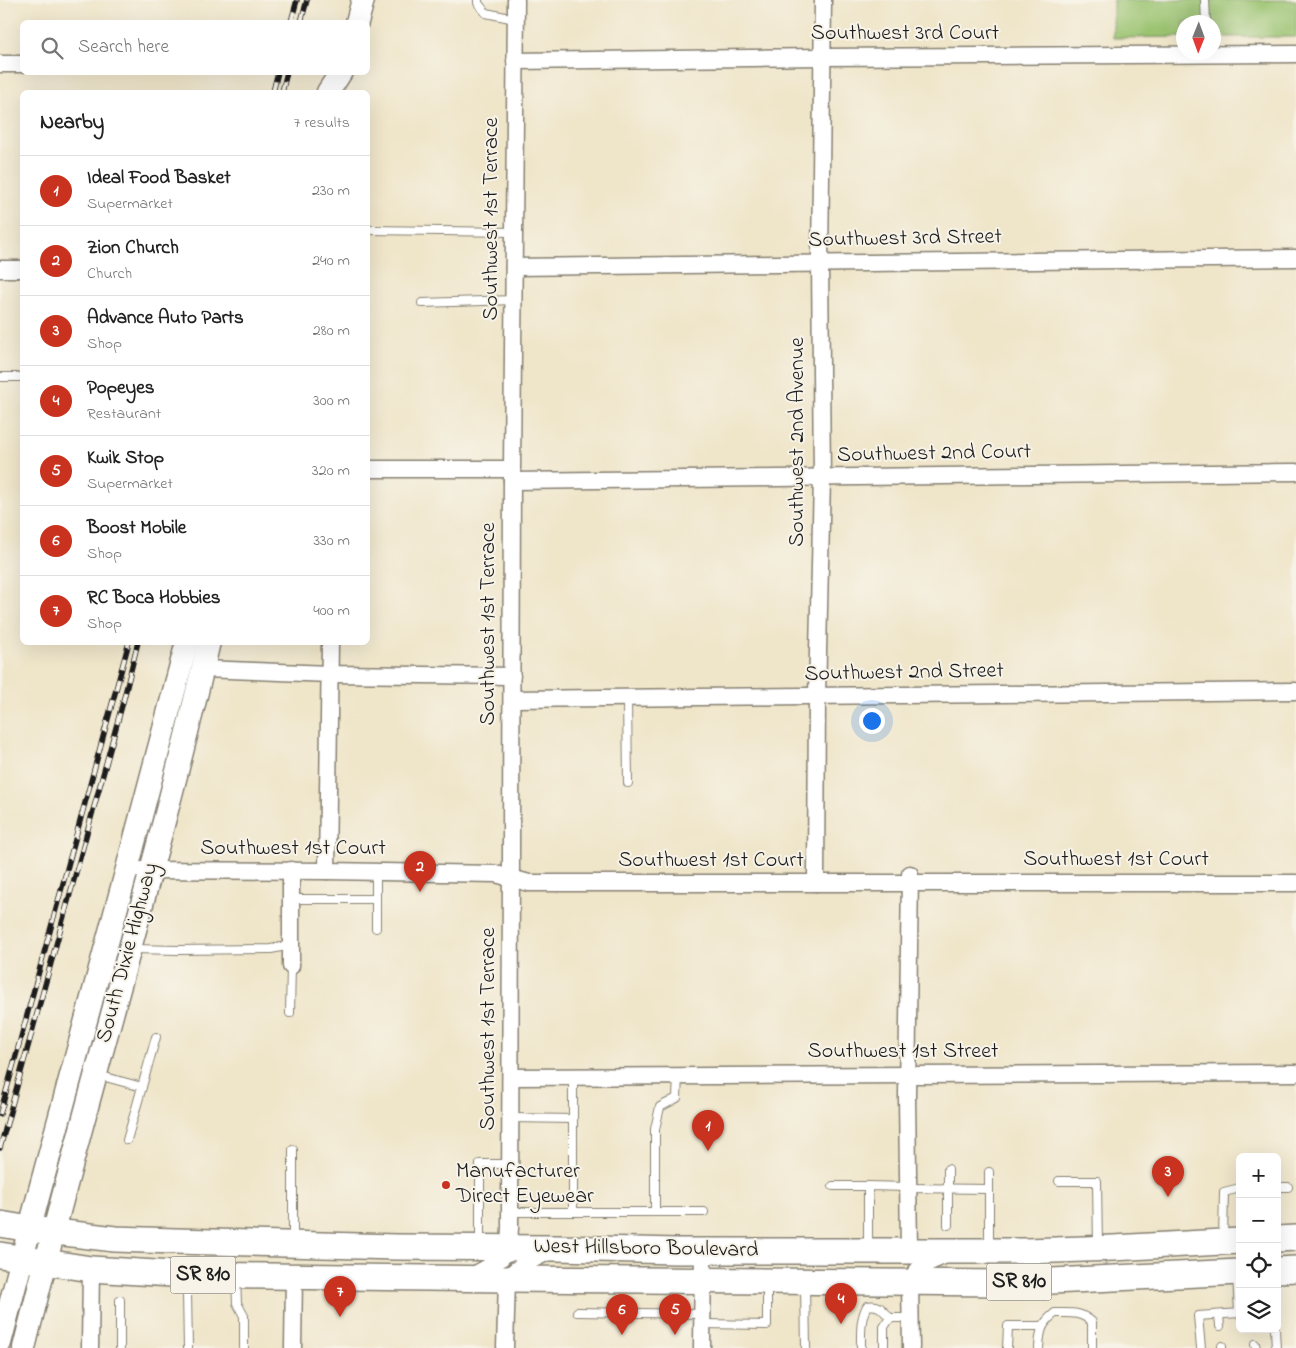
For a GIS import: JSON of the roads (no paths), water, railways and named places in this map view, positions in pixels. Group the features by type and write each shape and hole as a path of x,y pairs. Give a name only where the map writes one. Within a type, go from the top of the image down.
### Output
{"main road":[{"path":"358,20 363,0"},
{"path":"330,90 341,75"},
{"path":"343,75 345,90"},
{"name":"South Dixie Highway","path":"41,1230 128,869 186,645"},
{"name":"South Dixie Highway","path":"22,1259 41,1230 95,1074 151,870 208,645"},
{"name":"SR 810","path":"0,1224 41,1230"},
{"name":"West Hillsboro Boulevard","path":"41,1230 115,1239 703,1251 989,1252 1231,1241"},
{"path":"1281,1239 1296,1238"},
{"path":"0,1343 22,1259"},
{"path":"22,1259 24,1348"},
{"name":"West Hillsboro Boulevard","path":"22,1259 91,1269 188,1275 467,1279 1008,1283 1236,1272"},
{"path":"1281,1270 1296,1269"}],"street":[{"name":"Southwest 1st Terrace","path":"509,1248 516,0"},
{"name":"Southwest 2nd Avenue","path":"816,883 817,696 822,478 820,263 823,0"},
{"name":"Southwest 3rd Court","path":"515,61 1176,54"},
{"name":"Southwest 3rd Court","path":"1221,54 1296,54"},
{"path":"0,64 20,64"},
{"name":"Southwest 3rd Street","path":"514,267 1296,258"},
{"path":"0,269 20,269"},
{"name":"Southwest 2nd Court","path":"370,469 512,475 822,478 1296,472"},
{"path":"327,871 330,645"},
{"path":"203,669 330,674 512,676"},
{"name":"Southwest 2nd Street","path":"512,698 1296,691"},
{"name":"Southwest 1st Court","path":"128,869 496,874 530,883 816,883 910,878 1296,883"},
{"path":"291,870 291,966"},
{"path":"909,1252 910,878"},
{"name":"Southwest 1st Street","path":"511,1077 1296,1073"},
{"path":"467,1279 492,1265 504,1256 509,1248"},
{"path":"505,1348 508,1279 513,1272 526,1263 557,1248"},
{"path":"702,1348 703,1251"},
{"path":"911,1348 910,1282 914,1274 923,1265 953,1252"},
{"path":"90,1348 91,1269"},
{"path":"293,1348 294,1276"}],"lane":[{"path":"478,0 478,3 486,13 515,19"},
{"path":"1205,0 1206,15"},
{"path":"370,230 514,232"},
{"path":"422,303 514,300"},
{"path":"0,377 20,377"},
{"path":"627,697 628,784"},
{"path":"376,872 376,928"},
{"path":"291,899 376,899"},
{"path":"129,949 271,949 291,945"},
{"path":"290,1013 291,966"},
{"path":"127,1140 156,1037"},
{"path":"95,1074 142,1088"},
{"path":"573,1076 573,1212"},
{"path":"655,1212 655,1129 660,1107 677,1098 678,1076"},
{"path":"511,1118 573,1119"},
{"path":"293,1150 293,1244"},
{"path":"480,1247 480,1164 510,1164"},
{"path":"948,1170 948,1225"},
{"path":"989,1172 989,1252"},
{"path":"1059,1182 1097,1182 1098,1248"},
{"path":"833,1186 989,1189"},
{"path":"868,1186 868,1251"},
{"path":"1281,1187 1288,1187"},
{"path":"1231,1241 1224,1192 1236,1189"},
{"path":"510,1212 704,1212"},
{"path":"188,1275 188,1348"},
{"path":"236,1276 236,1303 244,1316 244,1348"},
{"path":"577,1312 767,1324 767,1281"},
{"path":"805,1282 806,1348"},
{"path":"120,1300 120,1348"},
{"path":"861,1348 862,1314 867,1306 875,1305 882,1308 890,1318"},
{"path":"1039,1348 1042,1326 1055,1313 1079,1313 1092,1322 1092,1348"},
{"path":"1201,1348 1198,1316 1236,1313"},
{"path":"1219,1315 1220,1326"},
{"path":"890,1318 911,1318"},
{"path":"884,1348 884,1328 890,1318"},
{"path":"1007,1348 1008,1326 1042,1326"},
{"path":"1275,1333 1276,1348"}],"railway":[{"path":"292,20 297,0"},
{"path":"302,20 307,0"},
{"path":"274,90 277,75"},
{"path":"282,90 286,75"},
{"path":"0,1114 128,645"},
{"path":"0,1148 137,645"}],"place":[{"name":"Zion Church","path":"420,892"},
{"name":"Ideal Food Basket","path":"708,1151"},
{"name":"Manufacturer Direct Eyewear","path":"446,1185"},
{"name":"Advance Auto Parts","path":"1168,1197"},
{"name":"RC Boca Hobbies","path":"340,1317"},
{"name":"Popeyes","path":"841,1324"},
{"name":"Boost Mobile","path":"622,1335"},
{"name":"Kwik Stop","path":"675,1335"}]}
